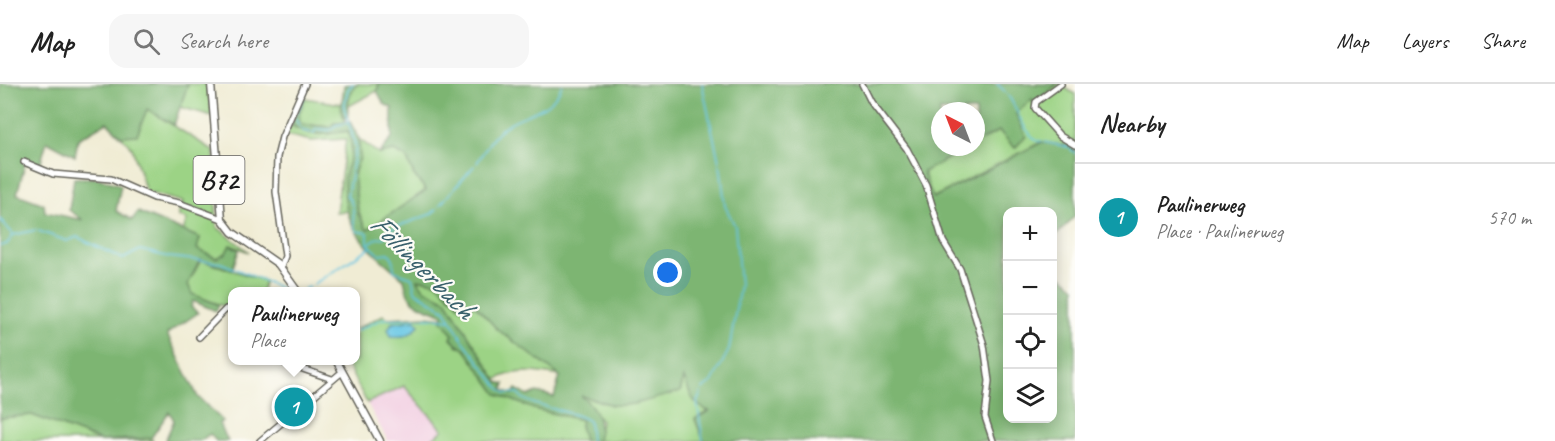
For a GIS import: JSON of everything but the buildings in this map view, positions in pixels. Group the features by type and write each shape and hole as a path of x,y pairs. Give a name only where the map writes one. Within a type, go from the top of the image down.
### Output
{"main road":[{"name":"B72","path":"211,84 222,219 232,232 281,267 295,287"},
{"path":"338,365 380,441"}],"street":[{"path":"281,267 285,256 276,192 277,157 282,136 305,84"},
{"path":"862,84 871,102 908,148 926,185 943,241 960,270 984,345 989,381 985,417 993,441"},
{"path":"1061,84 1037,101 1035,108 1060,136 1075,145"},
{"path":"24,162 53,174 111,178 154,198 178,203 222,219"},
{"path":"199,337 228,309"},
{"path":"290,365 332,380"},
{"path":"260,441 342,372"}],"shaded area":[{"path":"404,386 443,430 429,441 388,441 367,403"}],"green space":[{"path":"0,84 188,84 174,125 147,109 137,135 121,136 107,122 78,139 75,156 47,141 40,165 26,160 17,194 44,204 45,212 83,220 69,210 74,178 97,178 121,185 116,211 132,220 138,212 200,238 197,249 216,258 226,253 230,245 239,250 232,270 200,260 188,284 192,294 219,305 216,311 193,301 191,307 198,313 167,334 198,397 223,421 219,423 228,441 216,441 210,434 200,441 165,441 174,420 169,412 151,438 101,441 32,415 0,418"},
{"path":"188,84 207,84 212,116 180,107"},
{"path":"358,84 379,84 377,91 347,107 351,89"},
{"path":"358,84 349,100 348,118 344,118 341,110 344,85"},
{"path":"379,84 1058,84 1033,103 1032,99 1016,114 1026,136 1015,148 999,131 985,138 985,102 931,102 931,156 952,156 923,172 933,198 1042,142 1075,147 1075,216 1057,235 1057,207 1003,207 1003,423 1057,423 1057,271 1075,287 1075,441 704,441 695,419 709,411 695,402 684,378 680,392 631,404 614,405 581,396 595,410 599,427 598,441 584,441 580,425 582,420 534,409 497,394 464,348 457,345 451,338 453,335 442,321 443,315 412,300 404,279 360,238 348,214 345,199 345,174 351,155 348,131 318,134 305,132 291,125 303,96 305,98 299,113 300,124 330,127 334,123 350,122 359,139 360,158 354,173 358,213 367,230 426,190 414,175 406,157 394,151 379,154 392,138 392,108 384,104 377,91","holes":["417,279 436,282 464,310 475,305 497,329 560,376 554,397 537,392 528,396 516,389 513,394 503,390 505,384 498,382 446,300 424,289"]},
{"path":"1059,84 1075,94 1075,147 1041,142 932,198 923,172 952,156 985,156 985,138 999,131 1015,148 1026,136 1015,114 1032,99 1033,102"},
{"path":"305,98 341,104 346,123 334,123 330,127 300,124 299,113"},
{"path":"147,109 214,151 217,227 249,252 230,245 226,253 216,258 196,249 200,238 183,231 187,220 178,216 183,202 146,192 132,148 121,136 137,134"},
{"path":"291,125 312,134 348,131 353,150 344,182 348,211 336,212 346,139 311,141 286,135"},
{"path":"359,139 379,154 394,151 406,157 414,175 426,190 367,230 358,209 354,186"},
{"path":"201,260 265,281 263,287 228,287 228,308 191,294 188,284"},
{"path":"416,279 436,282 464,310 475,305 497,329 560,376 519,372 496,380 446,300 424,289"},
{"path":"383,315 388,318 427,316 443,318 453,335 451,339 464,348 497,394 534,409 582,420 580,425 584,441 429,441 443,430 404,386 367,403 347,365 360,365 360,327"},
{"path":"684,376 710,411 695,419 704,441 598,441 601,421 579,395 599,399 611,405 680,392"},
{"path":"32,415 101,441 0,441 0,418"},
{"path":"151,438 153,441 101,441"}],"water":[{"path":"415,320 419,325 410,333 400,337 391,336 388,329 392,323"}],"waterway":[{"name":"Föllingerbach","path":"353,84 348,89 344,107 356,147 347,196 352,205 356,231 368,233 368,244 379,254 389,253 393,259 394,271 412,277 415,291 445,310 462,339 499,388 506,393 518,393 530,402 589,421 591,441"},
{"path":"702,84 721,171 725,206 735,226 740,285 729,350 712,382 703,389"},
{"path":"997,84 1009,97 1030,135 1037,141 1042,141"},
{"path":"477,163 500,131 510,123 547,105 562,85"},
{"path":"305,94 306,88"},
{"path":"296,114 304,97"},
{"path":"295,118 302,131 314,133 316,129 330,130 336,125 348,123"},
{"path":"1044,142 1068,147 1075,153"},
{"path":"439,206 474,166"},
{"path":"369,244 375,239 385,237 388,230 431,214 437,209"},
{"path":"0,219 13,234"},
{"path":"0,246 7,244 13,235 36,230 67,241 77,237 123,259 140,250 169,257 221,263 279,287"},
{"path":"314,284 371,247"},
{"path":"360,329 382,319 434,318"},
{"path":"436,318 450,320"},
{"path":"701,393 697,402 703,441"}],"place":[{"name":"Paulinerweg","path":"294,407"}]}
